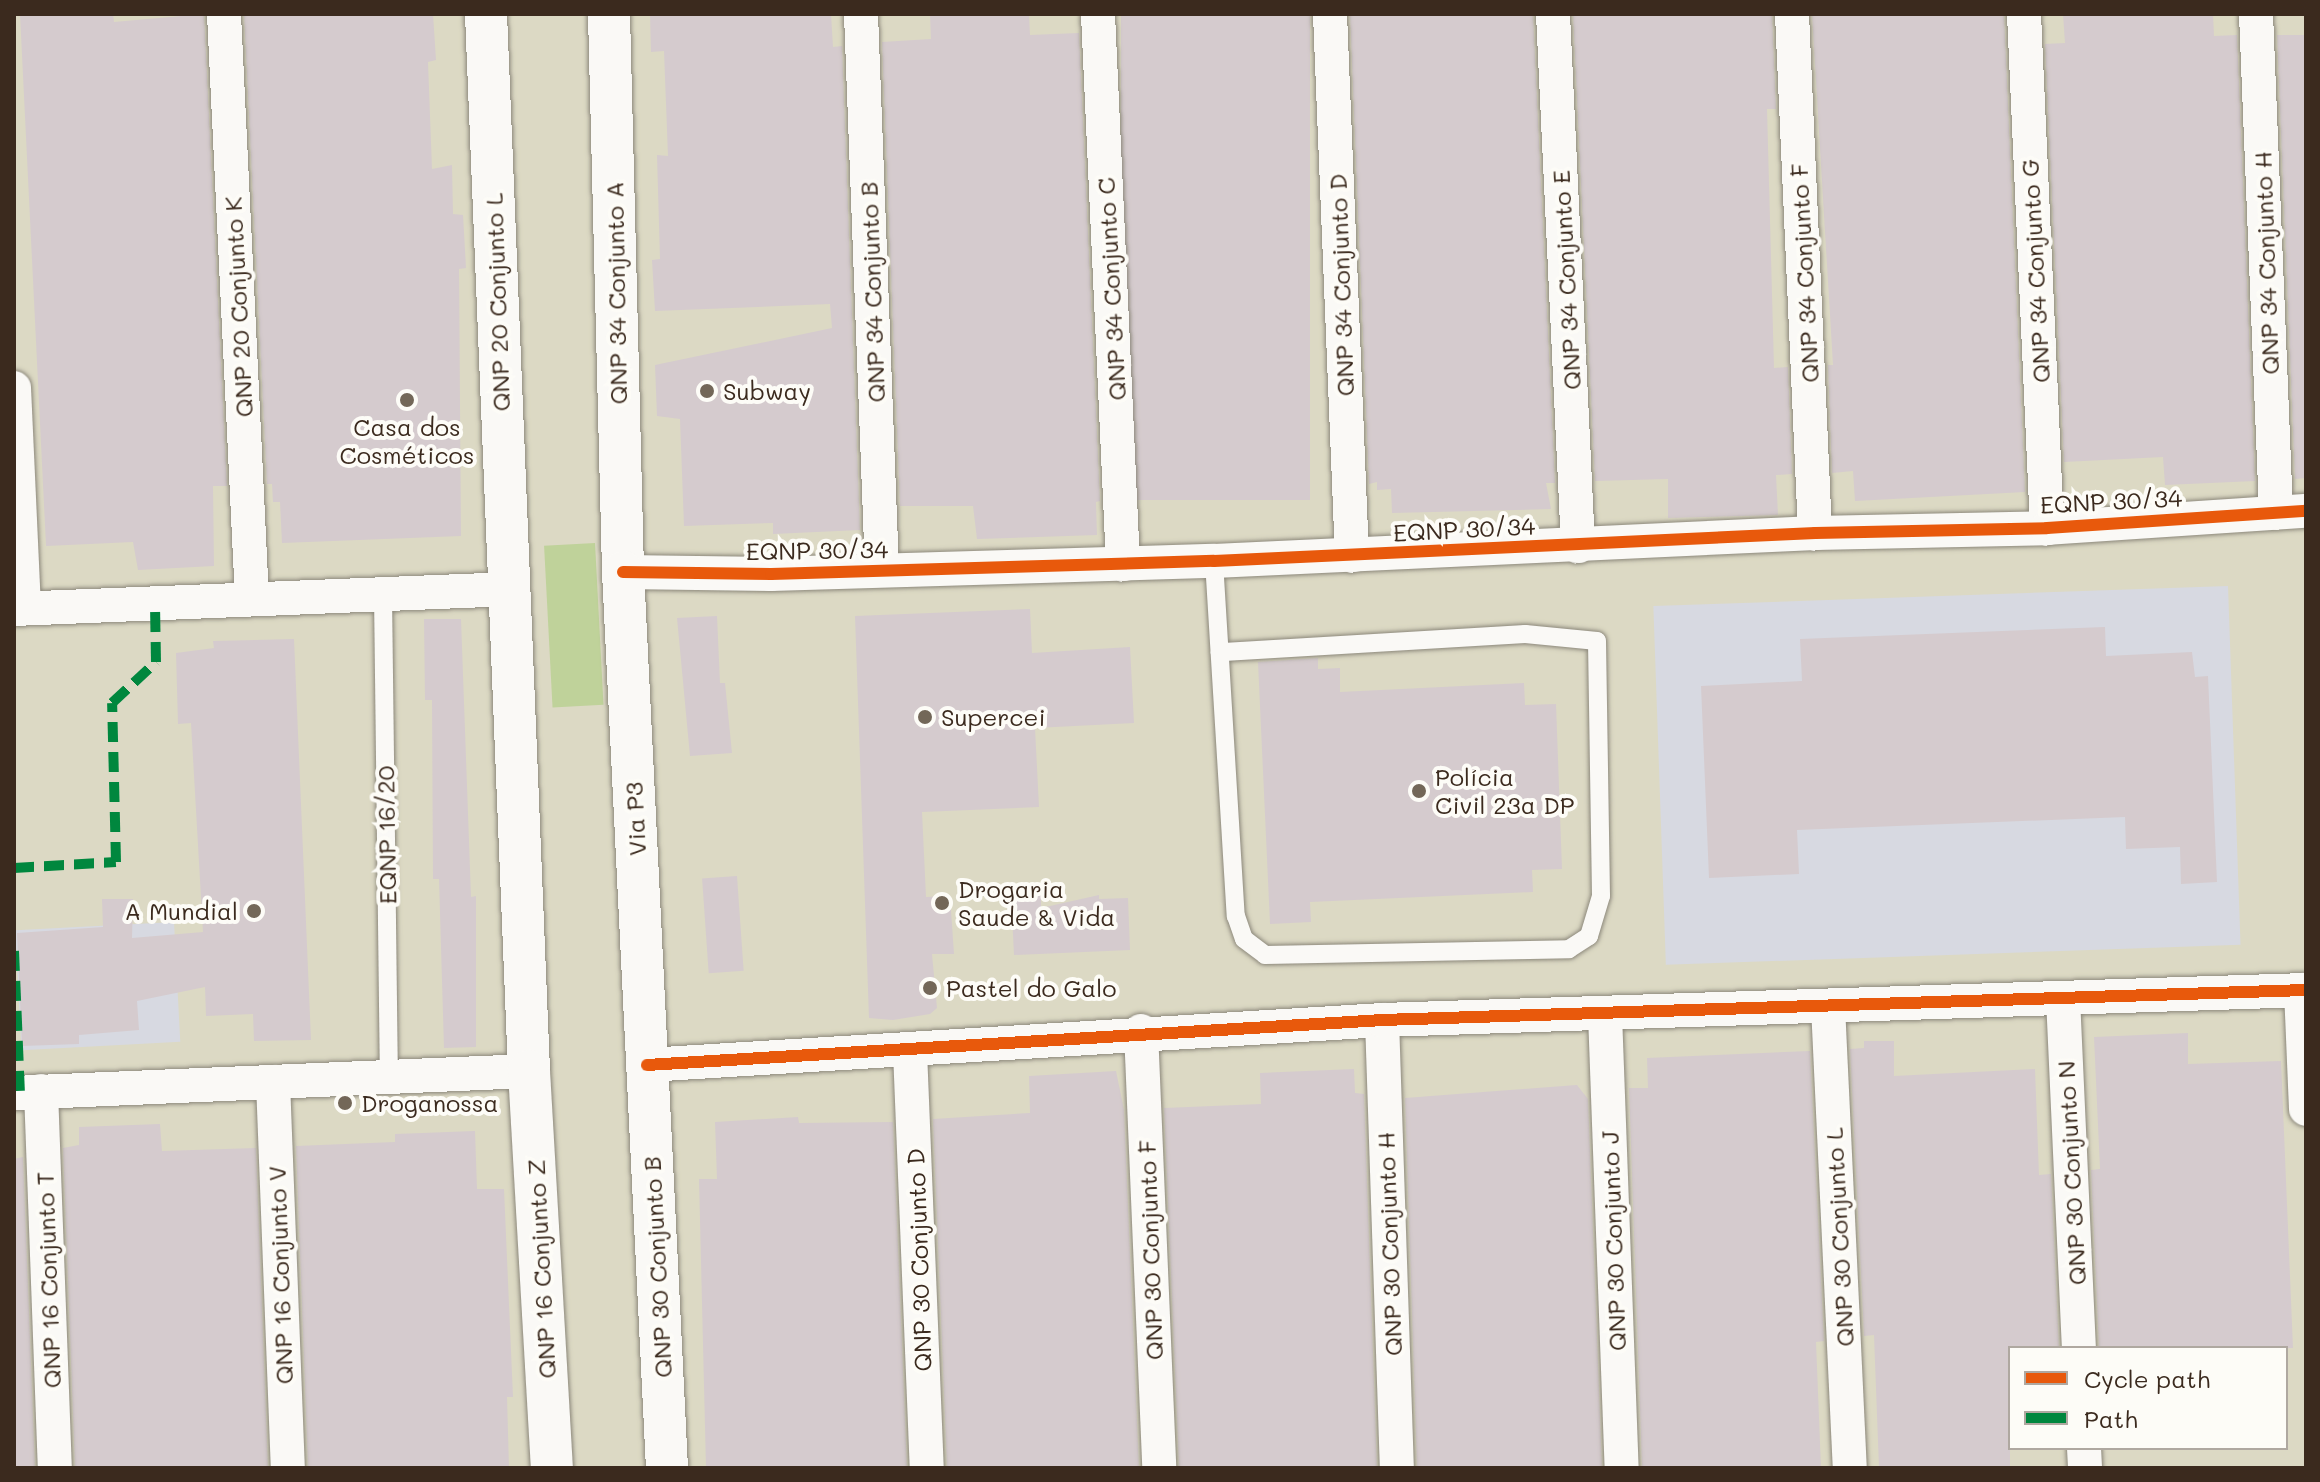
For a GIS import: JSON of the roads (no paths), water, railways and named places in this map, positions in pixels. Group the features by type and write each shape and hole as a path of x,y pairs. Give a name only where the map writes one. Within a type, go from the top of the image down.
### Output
{"street":[{"name":"QNP 20 Conjunto K","path":"224,14 252,599"},
{"name":"QNP 20 Conjunto L","path":"486,14 509,589"},
{"name":"QNP 34 Conjunto A","path":"609,14 623,572"},
{"name":"QNP 34 Conjunto B","path":"861,14 882,570"},
{"name":"QNP 34 Conjunto C","path":"1098,14 1123,564"},
{"name":"QNP 34 Conjunto D","path":"1330,14 1352,556"},
{"name":"QNP 34 Conjunto E","path":"1553,14 1578,546"},
{"name":"QNP 34 Conjunto F","path":"1792,14 1815,533"},
{"name":"QNP 34 Conjunto G","path":"2024,14 2047,528"},
{"name":"QNP 34 Conjunto H","path":"2256,14 2291,512"},
{"path":"14,388 19,608 509,589 529,1071 28,1092"},
{"name":"EQNP 30/34","path":"623,572 882,570 1214,561 1815,533 2047,528 2291,512"},
{"name":"Via P3","path":"623,572 647,1065"},
{"path":"647,1065 910,1051 1141,1031 1382,1020 2304,990 2306,1109"},
{"name":"QNP 30 Conjunto N","path":"2063,998 2079,1346"},
{"name":"QNP 30 Conjunto L","path":"1828,1006 1850,1468"},
{"name":"QNP 30 Conjunto J","path":"1605,1014 1622,1468"},
{"name":"QNP 30 Conjunto H","path":"1382,1020 1397,1468"},
{"name":"QNP 30 Conjunto F","path":"1141,1031 1159,1468"},
{"name":"QNP 30 Conjunto D","path":"910,1051 927,1468"},
{"name":"QNP 30 Conjunto B","path":"647,1065 667,1468"},
{"name":"QNP 16 Conjunto Z","path":"529,1071 552,1468"},
{"name":"QNP 16 Conjunto V","path":"273,1082 288,1468"},
{"name":"QNP 16 Conjunto T","path":"28,1092 55,1468"}],"lane":[{"path":"1214,561 1236,916 1244,939 1265,955 1569,949 1589,936 1601,896 1597,641 1525,634 1220,652"},
{"name":"EQNP 16/20","path":"383,594 389,1076"}],"place":[{"name":"Subway","path":"707,391"},
{"name":"Casa dos Cosméticos","path":"407,400"},
{"name":"Supercei","path":"925,717"},
{"name":"Polícia Civil 23a DP","path":"1419,791"},
{"name":"Drogaria Saude & Vida","path":"942,903"},
{"name":"A Mundial","path":"254,911"},
{"name":"Pastel do Galo","path":"930,988"},
{"name":"Droganossa","path":"345,1103"}]}
